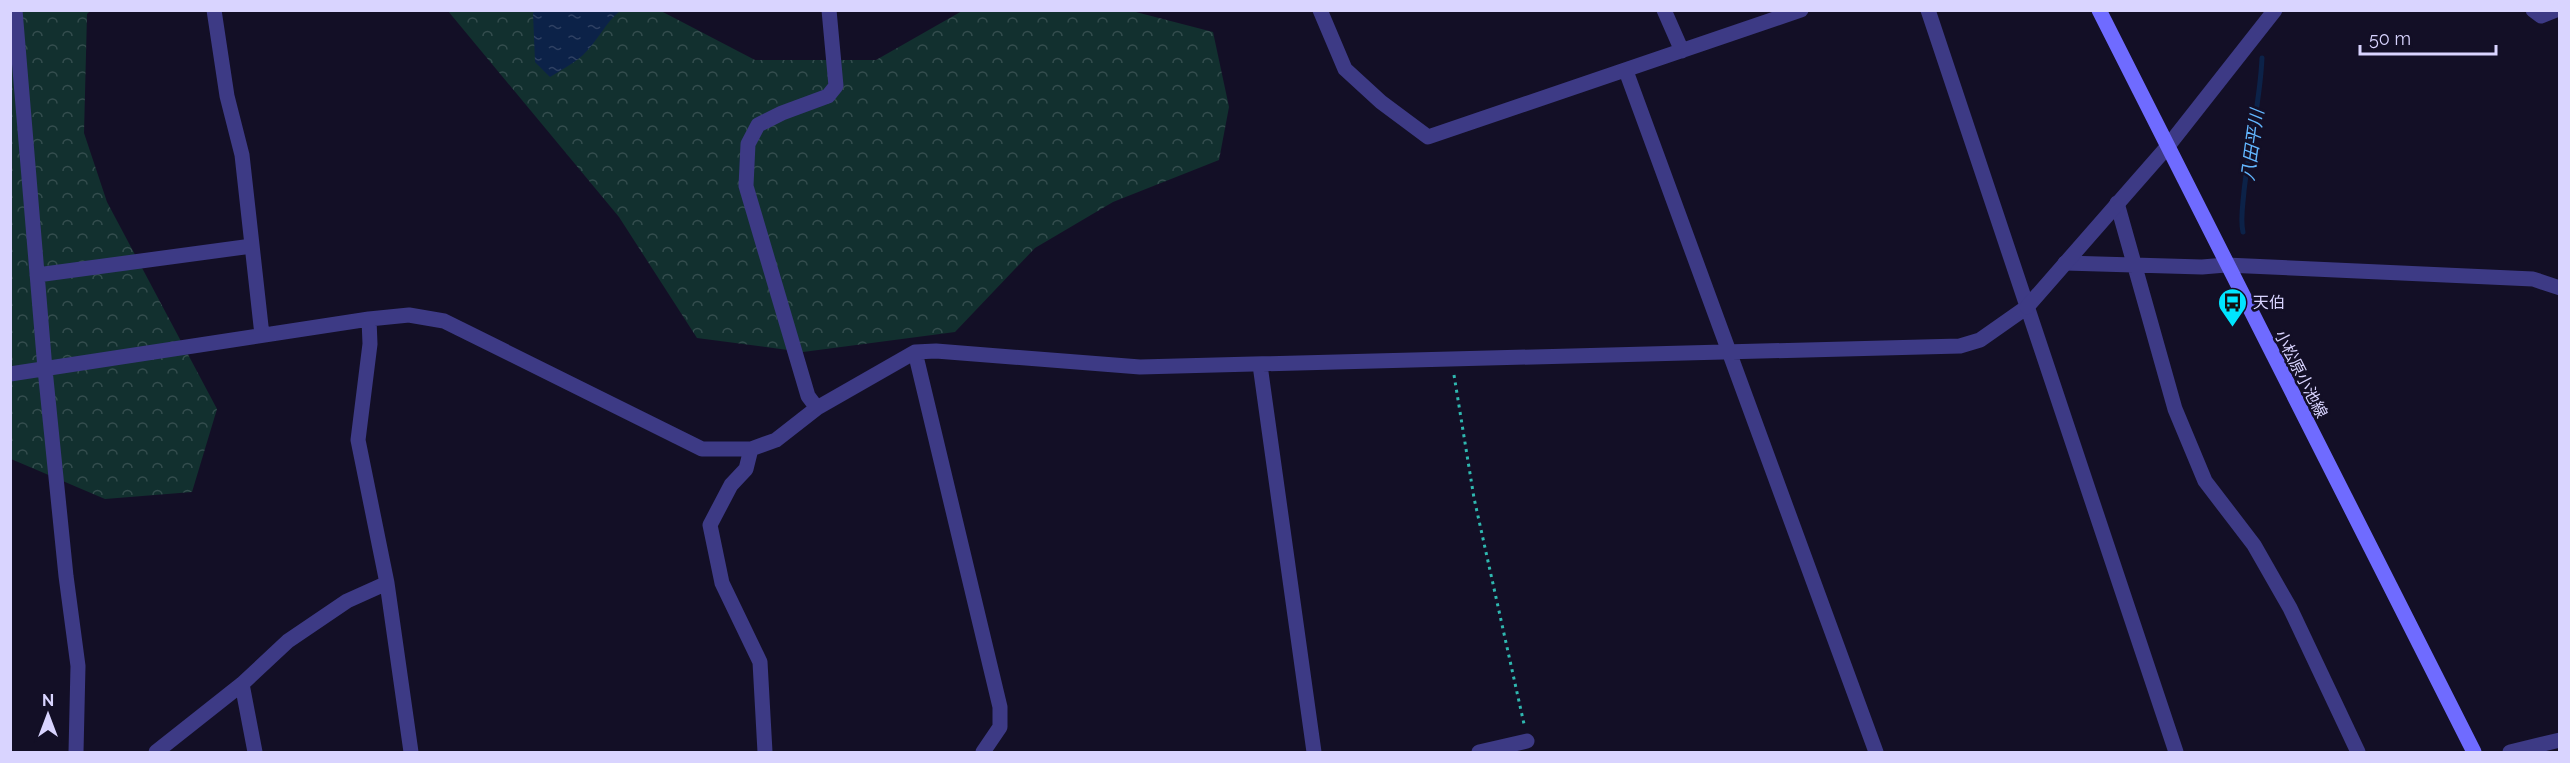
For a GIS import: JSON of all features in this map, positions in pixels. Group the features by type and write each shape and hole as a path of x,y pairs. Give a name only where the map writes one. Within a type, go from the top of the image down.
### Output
{"main road":[{"name":"小松原小池線","path":"2099,10 2474,753"}],"street":[{"path":"214,10 226,96 242,155 262,335"},
{"path":"817,408 808,396 746,186 748,144 758,125 782,113 828,96 836,86 829,10"},
{"path":"1320,10 1345,69 1381,102 1428,137 1801,10"},
{"path":"1664,10 1682,51"},
{"path":"1928,10 2176,753"},
{"path":"10,374 369,319 409,315 444,321 702,449 751,449 776,440 817,408 915,352 936,351 1140,367 1452,361 1960,346 1980,340 2027,307 2168,146 2275,10"},
{"path":"2533,10 2541,16 2556,10"},
{"path":"18,13 45,369 66,576 78,666 76,753"},
{"path":"1626,70 1876,753"},
{"path":"2117,202 2175,409 2205,481 2253,544 2284,599 2358,753"},
{"path":"37,275 252,246"},
{"path":"2065,263 2202,267 2226,265 2533,279 2559,288"},
{"path":"369,319 370,344 358,440 387,583 411,753"},
{"path":"915,352 1000,707 1000,727 983,753"},
{"path":"1260,365 1314,753"},
{"path":"751,449 746,469 730,485 710,525 722,583 760,662 765,753"},
{"path":"156,753 242,684 288,641 347,601 387,583"},
{"path":"242,684 255,753"},
{"path":"2510,753 2559,740"},
{"path":"1479,753 1527,741"}],"path":[{"path":"1452,361 1474,498 1527,741"}],"green space":[{"path":"10,11 90,11 87,14 84,133 107,202 217,409 192,492 105,499 11,459"},
{"path":"448,11 661,11 755,60 876,60 962,11 1132,11 1213,32 1229,107 1219,160 1113,202 1035,248 955,332 803,352 697,338 619,217"}],"water":[{"path":"537,10 620,11 583,55 550,77 535,62 533,13"}],"waterway":[{"name":"八田平川","path":"2243,232 2244,191 2262,58"}],"place":[{"name":"天伯","path":"2232,328"}]}
